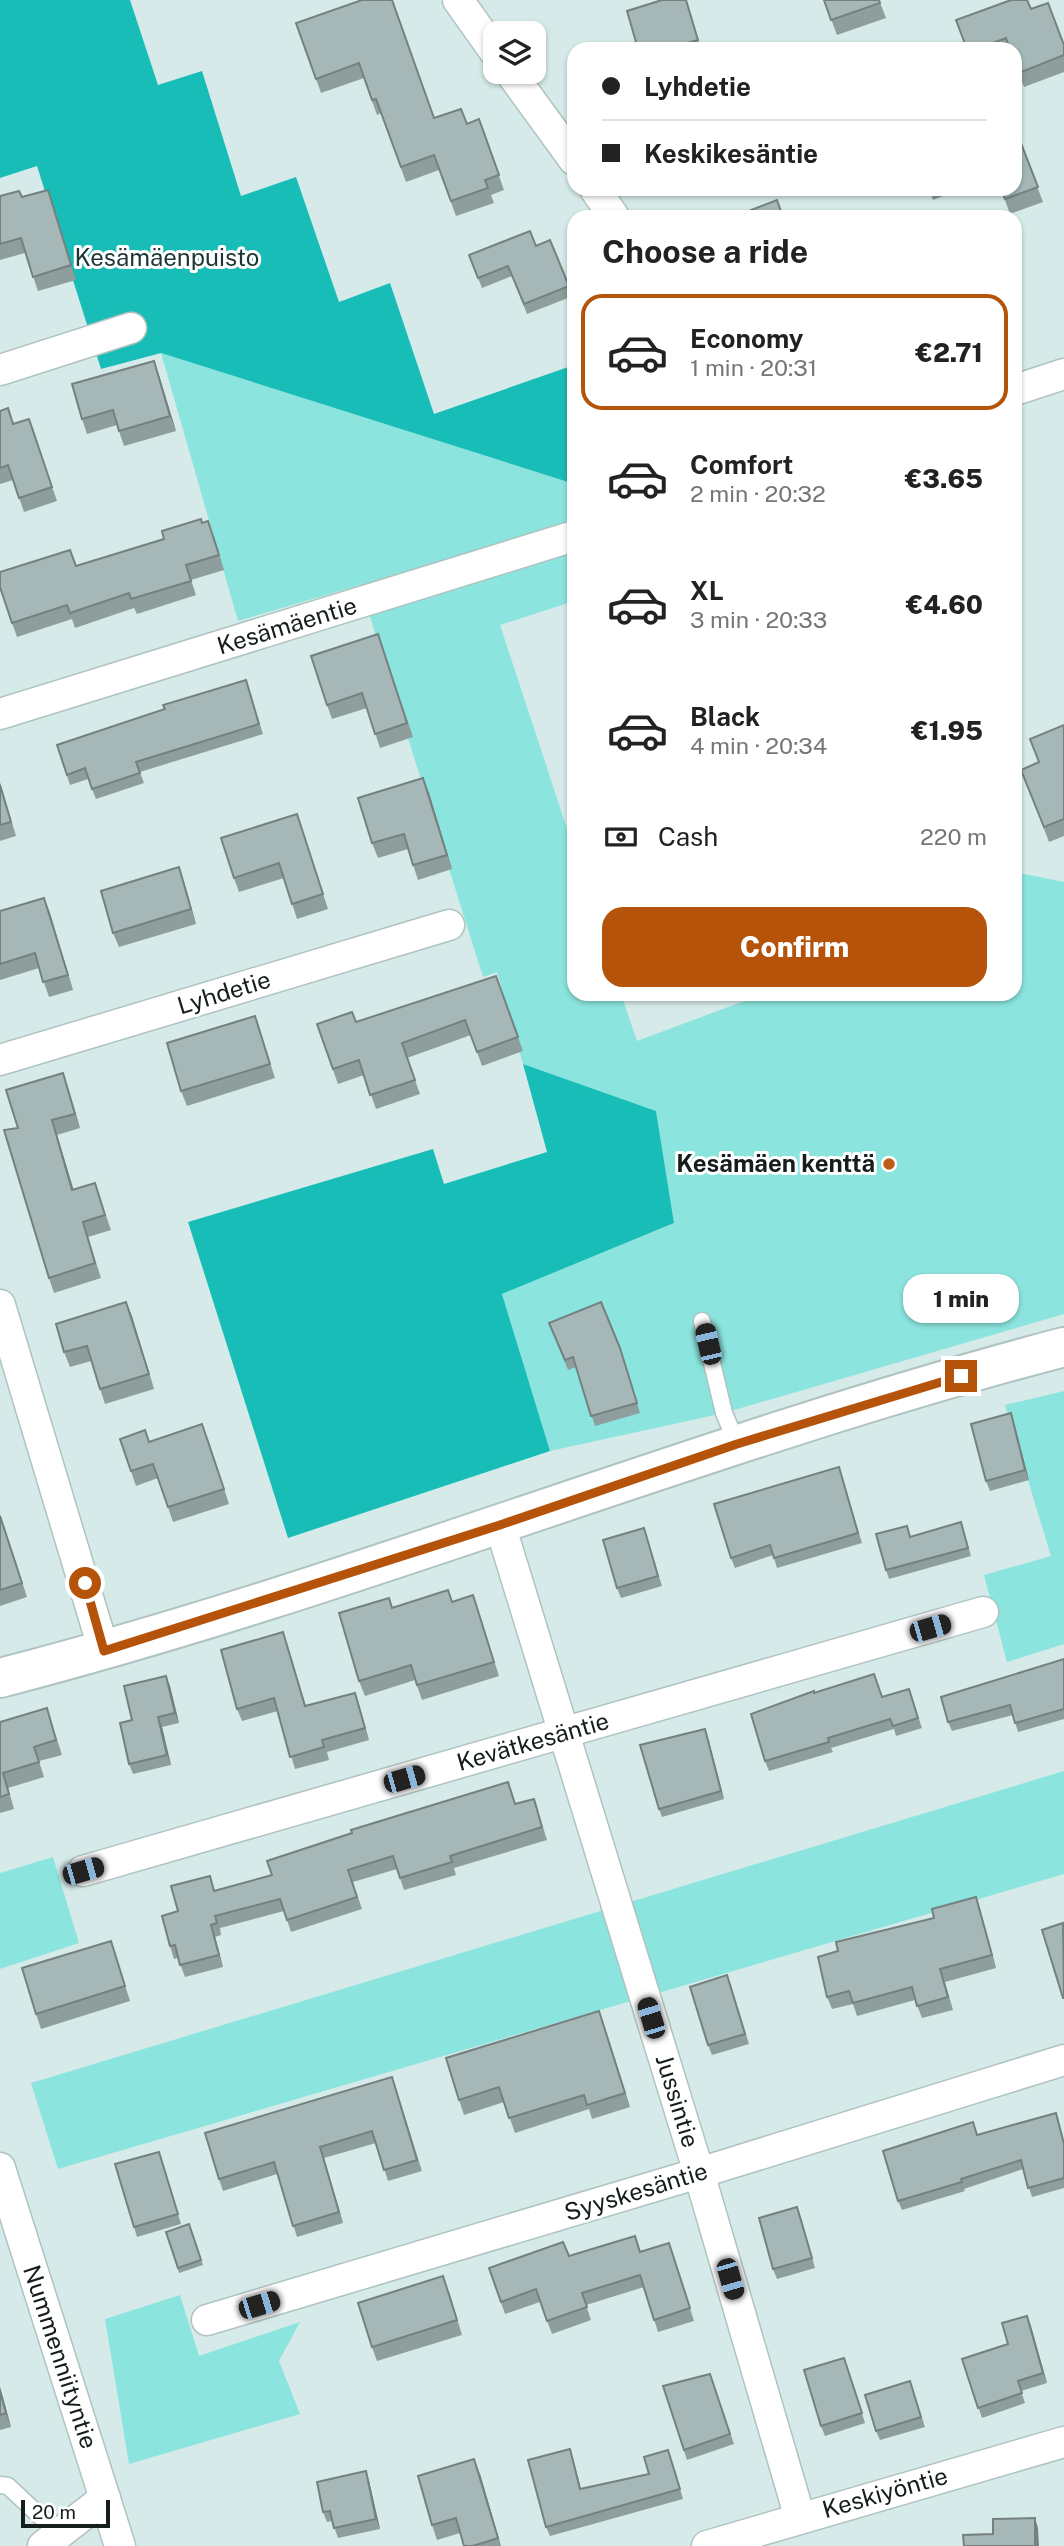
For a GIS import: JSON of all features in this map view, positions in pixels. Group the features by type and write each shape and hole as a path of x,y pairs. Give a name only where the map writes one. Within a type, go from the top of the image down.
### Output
{"street":[{"path":"458,0 483,35"},
{"path":"519,84 567,150"},
{"path":"0,370 131,328"},
{"path":"1022,388 1064,374"},
{"name":"Kesämäentie","path":"0,714 567,538"},
{"name":"Lyhdetie","path":"0,1060 449,925"},
{"path":"0,1305 104,1651"},
{"path":"0,1678 104,1651 500,1525 737,1444 1064,1347"},
{"name":"Jussintie","path":"500,1525 699,2173 800,2518"},
{"name":"Kevätkesäntie","path":"83,1871 983,1612"},
{"name":"Syyskesäntie","path":"207,2320 699,2173 1064,2060"},
{"name":"Nummenniityntie","path":"0,2168 120,2546"},
{"name":"Keskiyöntie","path":"707,2546 1064,2442"},
{"path":"51,2540 105,2498"}],"lane":[{"path":"702,1321 724,1413 737,1444"},
{"path":"0,2485 8,2486 51,2540"}],"shaded area":[{"path":"161,353 567,482 567,603 500,625 567,829 567,1001 623,1001 637,1041 744,1001 1022,1001 1022,873 1064,882 1064,1314 724,1413 550,1451 502,1294 674,1223 656,1111 523,1064 497,972 483,977 360,585 238,621"},
{"path":"1064,1391 1064,1644 1007,1662 984,1575 1051,1556 1005,1405"},
{"path":"1064,1771 1064,1874 58,2169 31,2083"},
{"path":"53,1857 79,1943 0,1969 0,1873"},
{"path":"180,2295 199,2356 300,2322 279,2361 300,2414 129,2464 105,2319"}],"green space":[{"name":"Kesämäenpuisto","path":"0,0 130,0 158,85 202,71 241,196 296,177 339,302 390,283 434,414 567,367 567,482 161,353 101,369 37,166 0,178"},
{"path":"523,1064 656,1111 674,1223 502,1294 550,1451 288,1538 188,1222 433,1149 444,1184 547,1152"}],"building":[{"path":"362,0 392,0 434,118 461,109 467,124 479,119 499,175 485,180 488,188 451,201 434,155 401,167 376,99 372,100 359,63 316,79 296,23"},
{"path":"662,0 686,0 698,40 636,42 627,11"},
{"path":"824,0 879,0 880,3 831,20"},
{"path":"1011,0 1027,0 1031,9 1048,3 1064,45 1064,55 1022,72 1022,42 1007,42 1006,38 995,42 964,42 956,20"},
{"path":"1022,146 1038,187 1022,193"},
{"path":"48,190 71,265 33,277 21,238 0,244 0,196 19,191 22,197"},
{"path":"777,200 781,210 751,210"},
{"path":"530,231 536,246 550,240 567,287 524,304 508,266 478,278 469,255"},
{"path":"154,361 170,416 119,431 113,410 82,419 72,384"},
{"path":"8,408 13,424 29,419 52,487 19,498 8,465 0,468 0,411"},
{"path":"201,519 202,523 208,521 219,555 186,565 191,581 131,599 129,593 70,613 67,605 12,623 0,587 0,572 70,550 76,566 164,539 162,531"},
{"path":"378,634 407,723 375,734 362,693 327,705 311,656"},
{"path":"246,680 259,724 136,762 140,773 92,789 85,768 67,775 57,745 165,709 163,705"},
{"path":"1064,725 1064,819 1044,827 1022,772 1022,770 1039,762 1030,739"},
{"path":"423,778 447,855 413,865 404,834 372,843 358,798"},
{"path":"0,785 11,822 0,825"},
{"path":"297,814 323,894 292,904 279,863 234,878 221,838"},
{"path":"179,867 191,909 113,933 101,891"},
{"path":"44,898 68,975 43,982 35,953 0,964 0,911"},
{"path":"496,976 518,1037 477,1052 465,1020 402,1043 415,1080 370,1095 359,1060 333,1069 317,1024 352,1012 356,1022"},
{"path":"255,1016 270,1064 181,1091 167,1043"},
{"path":"63,1073 75,1114 52,1120 72,1190 95,1183 105,1215 83,1222 95,1263 49,1278 4,1130 18,1128 6,1090"},
{"path":"126,1302 149,1374 100,1389 87,1346 64,1352 56,1324"},
{"path":"601,1302 620,1348 637,1403 591,1416 573,1357 565,1360 549,1323"},
{"path":"1011,1413 1025,1470 986,1481 971,1424"},
{"path":"202,1424 224,1489 168,1507 153,1464 131,1471 120,1439 145,1430 149,1442"},
{"path":"839,1467 858,1533 774,1558 770,1545 731,1558 714,1504"},
{"path":"0,1516 22,1583 0,1590"},
{"path":"961,1522 968,1548 886,1570 876,1534 907,1526 910,1537"},
{"path":"644,1528 658,1576 617,1588 603,1540"},
{"path":"448,1590 452,1602 473,1595 494,1662 417,1685 411,1665 359,1681 339,1613 389,1598 392,1608"},
{"path":"283,1632 305,1706 355,1693 365,1728 322,1740 324,1747 290,1757 274,1698 237,1709 221,1650"},
{"path":"1064,1659 1064,1709 1015,1723 1010,1705 948,1722 941,1697"},
{"path":"874,1674 882,1697 909,1689 918,1718 893,1726 890,1719 828,1738 829,1742 765,1761 751,1714 814,1691"},
{"path":"166,1676 175,1713 158,1717 167,1755 129,1764 120,1723 132,1720 124,1686"},
{"path":"47,1708 56,1740 34,1747 39,1762 3,1773 9,1794 0,1797 0,1722"},
{"path":"705,1729 721,1791 659,1809 640,1745"},
{"path":"508,1782 515,1804 534,1799 542,1827 450,1856 452,1862 400,1878 393,1856 348,1870 357,1897 287,1920 280,1899 215,1916 217,1923 211,1925 219,1955 180,1965 175,1945 170,1946 162,1916 178,1911 171,1886 210,1876 214,1891 272,1875 267,1861 352,1833 351,1830"},
{"path":"976,1897 992,1955 940,1969 948,1997 917,2006 912,1987 853,2003 849,1991 827,1997 818,1957 838,1951 836,1942 934,1918 932,1909"},
{"path":"1063,1923 1064,1998 1042,1930"},
{"path":"111,1941 125,1986 36,2014 22,1968"},
{"path":"727,1975 745,2034 708,2045 690,1987"},
{"path":"599,2011 625,2093 587,2105 584,2095 509,2118 499,2087 459,2100 446,2058"},
{"path":"392,2077 417,2160 384,2170 372,2131 320,2147 339,2212 293,2226 274,2162 219,2179 205,2133"},
{"path":"1056,2113 1064,2144 1064,2178 1028,2188 1021,2160 961,2179 962,2182 898,2201 883,2151 973,2122 977,2135"},
{"path":"159,2152 178,2214 134,2227 115,2164"},
{"path":"797,2207 812,2258 773,2269 759,2218"},
{"path":"189,2224 201,2260 178,2268 166,2232"},
{"path":"635,2236 640,2252 669,2243 690,2308 654,2320 640,2275 582,2293 587,2307 547,2321 536,2289 501,2302 489,2268 563,2242 569,2256"},
{"path":"443,2276 457,2320 372,2347 358,2303"},
{"path":"1027,2316 1043,2373 1018,2381 1022,2393 978,2408 962,2359 1008,2344 1002,2323"},
{"path":"844,2358 862,2413 821,2426 804,2370"},
{"path":"710,2374 730,2434 684,2450 663,2386"},
{"path":"910,2381 921,2417 876,2431 865,2395"},
{"path":"0,2391 6,2413 0,2415"},
{"path":"570,2449 580,2489 649,2474 644,2457 668,2450 680,2489 546,2527 528,2460"},
{"path":"474,2459 498,2538 464,2546 456,2518 432,2525 418,2476"},
{"path":"366,2471 376,2519 334,2528 330,2511 323,2512 317,2482"},
{"path":"1035,2518 1035,2546 964,2546 963,2535 993,2534 993,2519"}],"place":[{"name":"Kesämäen kenttä","path":"889,1164"}],"route":[{"path":"85,1583 104,1651 500,1525 737,1444 961,1376"}]}
